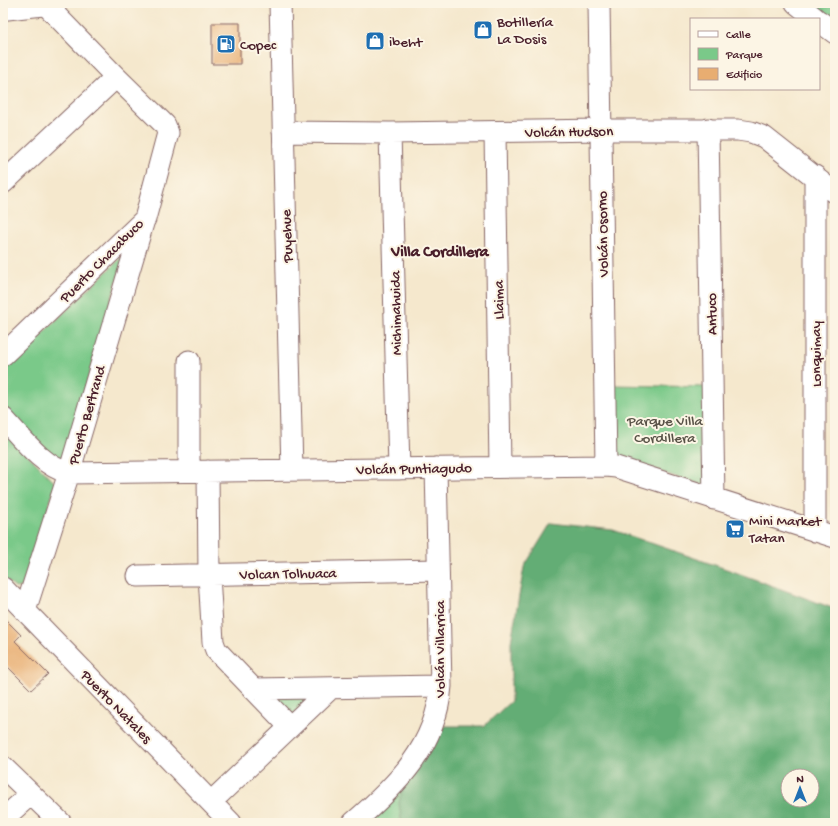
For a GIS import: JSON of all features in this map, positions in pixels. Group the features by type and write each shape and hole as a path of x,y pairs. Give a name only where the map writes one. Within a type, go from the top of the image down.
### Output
{"main road":[{"path":"3,9 49,3"}],"street":[{"name":"Puerto Chacabuco","path":"3,355 145,219 168,130 116,77 49,3"},
{"name":"Puyehue","path":"280,3 292,470"},
{"name":"Volcán Osorno","path":"599,3 606,466"},
{"path":"796,3 815,18"},
{"path":"820,22 835,33"},
{"path":"3,183 116,77"},
{"name":"Volcán Hudson","path":"283,132 390,133 708,129 738,130 751,132 764,137 835,193"},
{"name":"Antuco","path":"708,129 714,499"},
{"name":"Llaima","path":"495,132 500,467"},
{"name":"Michimahuida","path":"390,133 399,468"},
{"name":"Lonquimay","path":"815,176 815,531"},
{"name":"Puerto Bertrand","path":"25,611 70,473 145,219"},
{"path":"189,361 198,471 210,575 213,642 216,650 290,727"},
{"name":"Volcán Puntiagudo","path":"3,418 51,465 60,471 70,473 606,466 616,467 835,537"},
{"name":"Volcán Villarrica","path":"353,823 398,782 424,742 438,710 441,686 436,468"},
{"name":"Volcan Tolhuaca","path":"138,576 438,570"},
{"name":"Puerto Natales","path":"3,588 231,823"},
{"path":"253,689 441,686"},
{"path":"211,802 331,688"},
{"path":"3,766 61,823"},
{"path":"3,819 31,794"}],"green space":[{"path":"804,3 835,3 835,27"},
{"path":"125,254 65,456 55,458 50,455 3,406 3,371"},
{"name":"Parque Villa Cordillera","path":"613,385 707,387 709,487 615,458"},
{"path":"3,429 56,484 22,587 15,588 3,577"},
{"path":"551,523 613,530 735,572 835,609 835,823 403,823 399,803 402,790 430,740 444,726 484,726 511,701 511,642 524,567"},
{"path":"270,695 310,696 293,715"},
{"path":"406,777 401,819 403,823 370,823 388,802"}],"building":[{"name":"Copec","path":"212,23 240,23 240,64 212,64"},
{"path":"4,618 21,635 15,641 48,674 31,690 3,662"}],"place":[{"name":"Botillería La Dosis","path":"483,30"},
{"name":"ibeht","path":"375,41"},
{"name":"Copec","path":"226,44"},
{"name":"Mini Market Tatan","path":"735,529"}],"district":[{"name":"Villa Cordillera","path":"440,250"}]}
